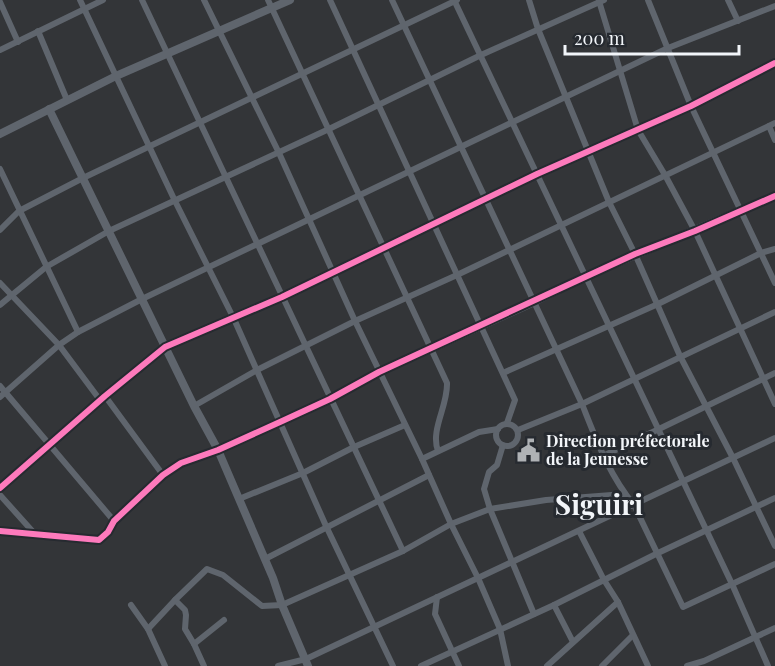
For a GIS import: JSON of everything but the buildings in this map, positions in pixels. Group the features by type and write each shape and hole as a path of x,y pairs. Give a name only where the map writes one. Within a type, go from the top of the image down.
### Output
{"street":[{"path":"80,0 175,201 234,319 326,526 393,666"},
{"path":"0,50 103,0"},
{"path":"142,0 403,551"},
{"path":"204,0 252,96 332,272 478,578 500,629 508,666"},
{"path":"0,134 116,76 220,30 269,4 290,0"},
{"path":"330,0 515,400 507,423 498,429 478,432 422,459"},
{"path":"392,0 582,404 603,456 634,505 683,607 775,564"},
{"path":"0,230 19,211 83,178 455,0 732,584 768,666"},
{"path":"529,0 538,29 609,202 635,254 680,356 775,546"},
{"path":"648,0 691,106 775,283"},
{"path":"728,0 738,21"},
{"path":"0,305 46,267 109,231 279,153 481,55 601,1 638,130 695,231 775,404"},
{"path":"0,2 18,42"},
{"path":"269,4 447,383 448,392 436,437 438,451"},
{"path":"3,395 59,345 78,332 142,299 668,48 774,9"},
{"path":"38,31 67,100"},
{"path":"0,488 165,346 282,297 588,150 691,106 775,63"},
{"path":"49,109 194,406 218,450 307,663"},
{"path":"194,406 257,370 355,321 772,124 775,140"},
{"path":"0,169 78,332"},
{"path":"0,531 99,540 108,532 114,521 162,475 181,463 218,450 330,399 379,372 586,276 775,196"},
{"path":"503,373 658,304 761,253 775,249"},
{"path":"0,283 59,345 162,475"},
{"path":"518,430 582,404 775,312"},
{"path":"603,456 775,373"},
{"path":"0,386 3,395 50,444 114,521"},
{"path":"503,445 514,444 518,437 518,430 514,425 507,423"},
{"path":"239,499 303,473 354,447 405,425"},
{"path":"498,429 496,436 503,445"},
{"path":"278,666 307,663 374,627 775,438"},
{"path":"503,445 497,465 489,472 484,489 490,509 534,614"},
{"path":"265,559 429,475"},
{"path":"148,629 207,569 223,574 262,606 282,605 403,551 451,524 490,509 546,500 625,494"},
{"path":"0,495 34,533"},
{"path":"421,666 554,605 775,498"},
{"path":"579,531 618,602 648,666"},
{"path":"437,597 435,614 459,666"},
{"path":"175,600 184,610 185,629 204,666"},
{"path":"547,666 618,602"},
{"path":"131,605 148,629 165,666"},
{"path":"421,605 435,614"},
{"path":"554,605 573,642"},
{"path":"194,644 224,620"},
{"path":"687,666 705,664 775,628"},
{"path":"602,666 633,635"}],"cycle path":[{"path":"0,488 165,347 282,297 537,174 691,106 775,63"},
{"path":"0,531 99,540 108,532 114,521 163,475 181,463 218,450 330,399 379,372 635,254 775,196"}],"place":[{"name":"Direction préfectorale de la Jeunesse","path":"528,450"}],"district":[{"name":"Siguiri","path":"599,505"}]}
